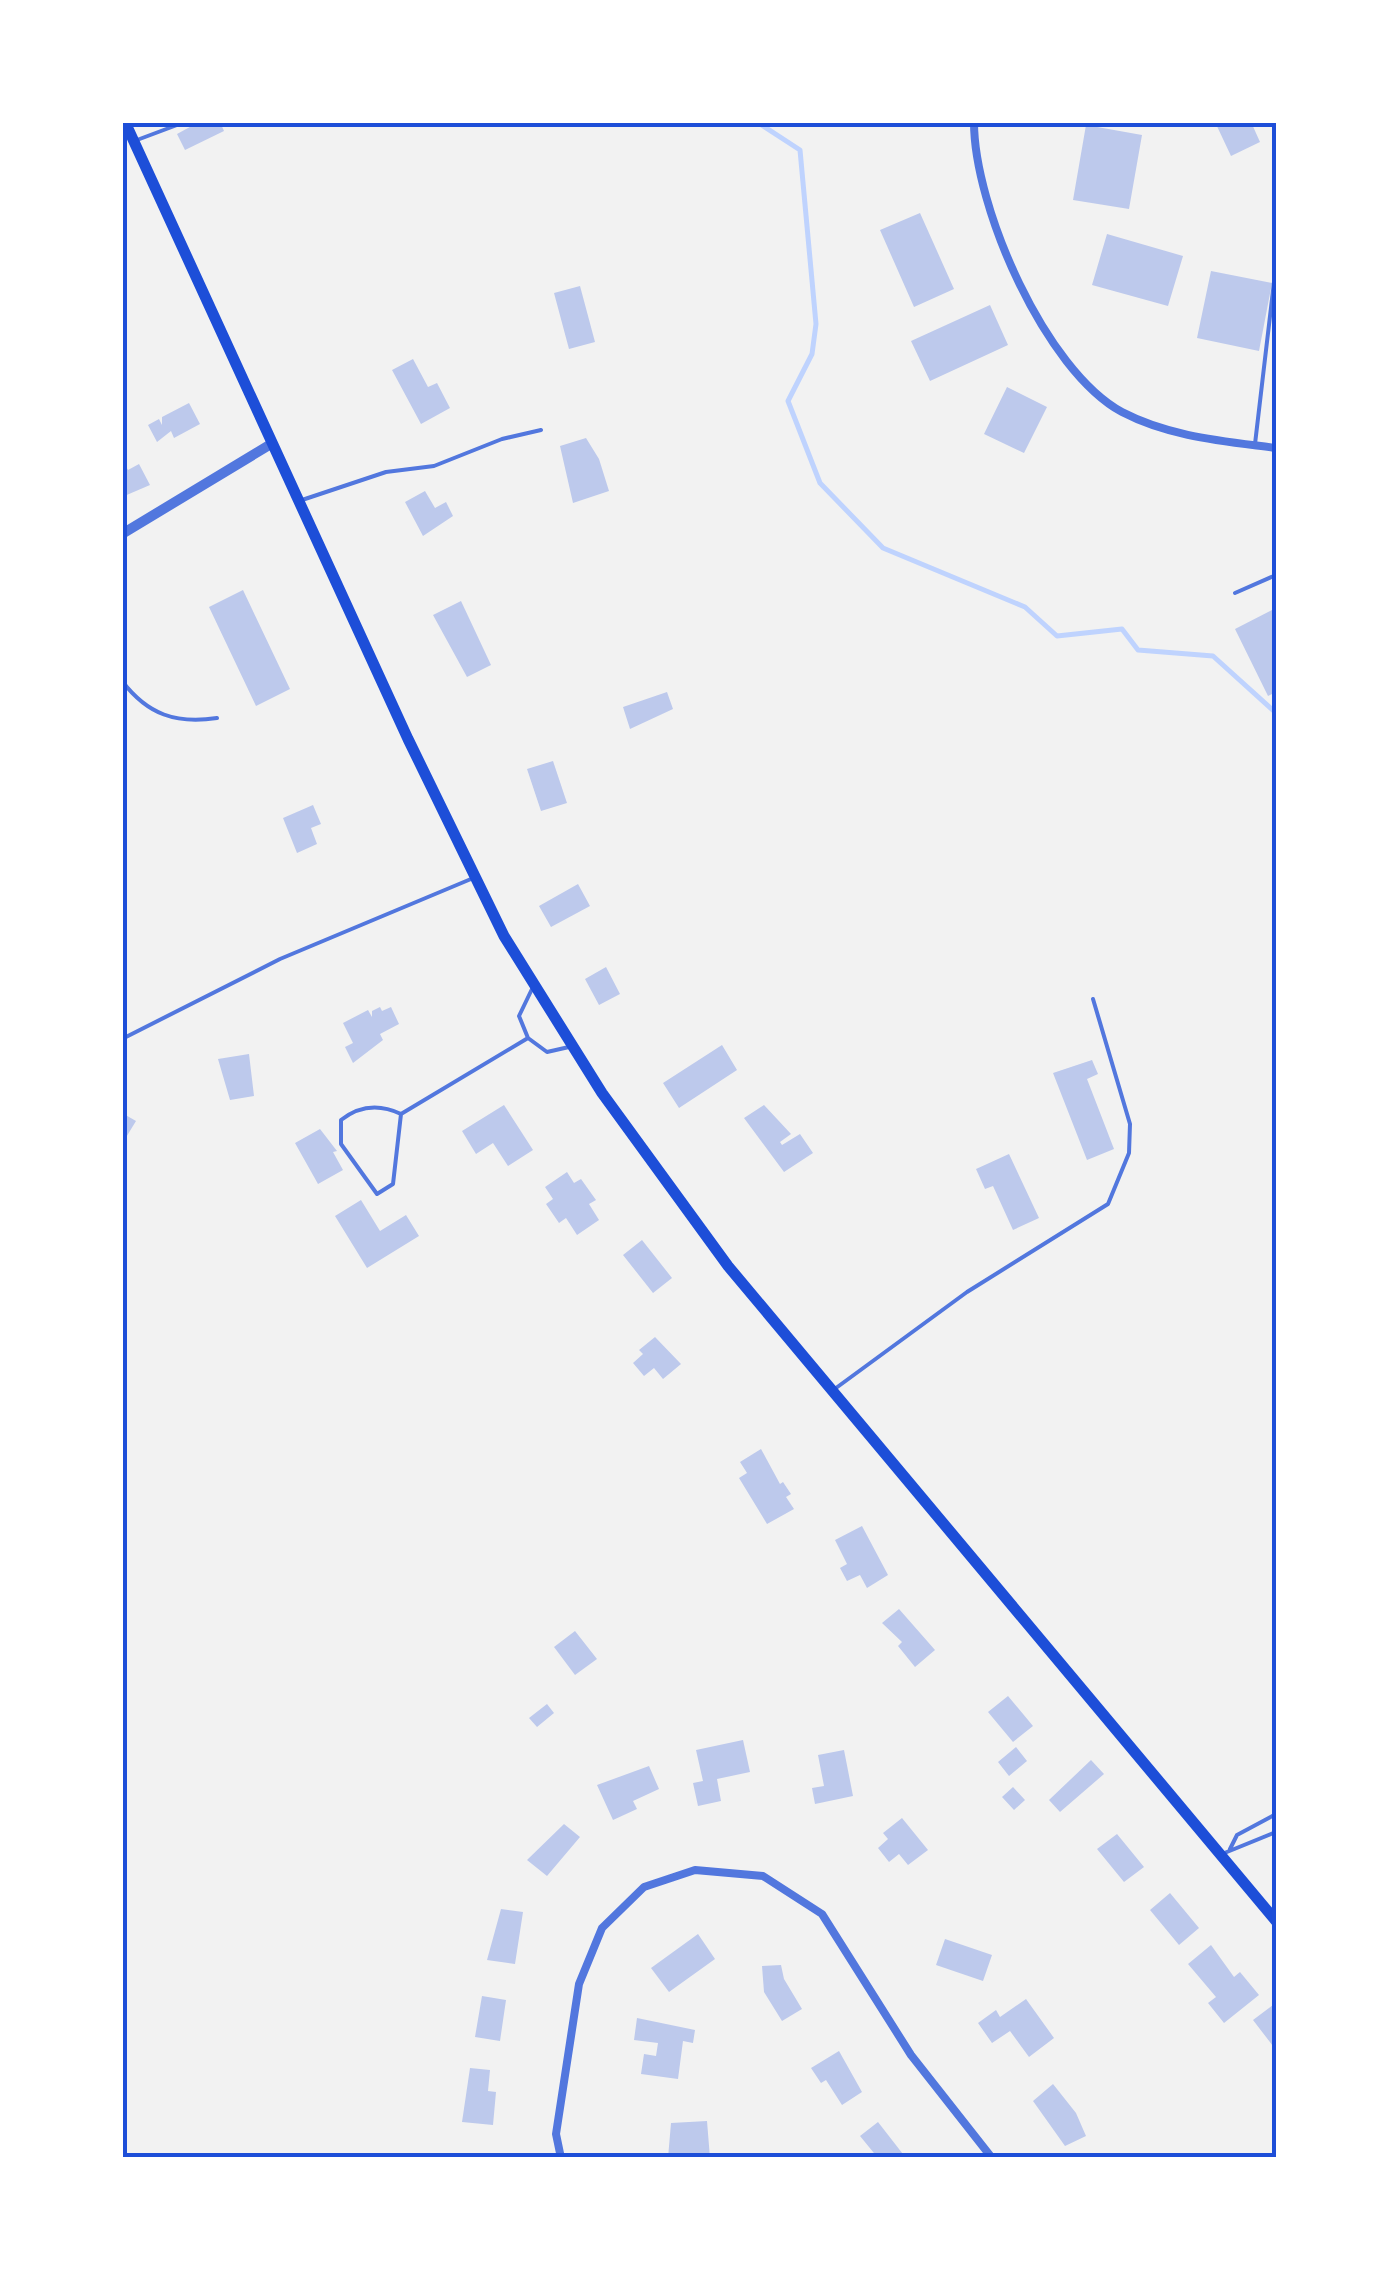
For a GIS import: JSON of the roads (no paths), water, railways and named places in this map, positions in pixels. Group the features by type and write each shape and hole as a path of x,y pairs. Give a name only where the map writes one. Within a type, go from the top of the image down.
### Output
{"main road":[{"path":"125,122 271,444 476,877 572,1046 728,1266 1226,1852 1276,1921"}],"street":[{"path":"974,122 974,151 991,214 1027,294 1071,371 1119,410 1175,434 1276,448"},
{"path":"122,534 271,444"},
{"path":"561,2158 556,2134 578,1984 602,1928 644,1887 695,1870 763,1876 822,1914 911,2055 992,2158"}],"lane":[{"path":"132,142 185,122"},
{"path":"1255,445 1276,265"},
{"path":"298,502 386,472 434,466 502,439 541,430"},
{"path":"1235,593 1276,576"},
{"path":"122,681 155,713 176,720 217,718"},
{"path":"122,1039 141,1026 280,959 476,877"},
{"path":"534,985 520,1010 528,1038 547,1052 572,1046"},
{"path":"832,1391 967,1292 1108,1204 1129,1153 1130,1124 1093,998"},
{"path":"401,1114 528,1038"},
{"path":"386,1106 401,1114 393,1184 377,1194 342,1144 338,1126 347,1115 367,1108 386,1106"},
{"path":"1226,1852 1237,1835 1276,1814"},
{"path":"1226,1852 1245,1848 1276,1832"}],"waterway":[{"path":"757,122 800,150 816,324 812,354 788,401 820,483 883,548 1025,607 1057,636 1122,629 1138,650 1213,656 1276,713"}]}
